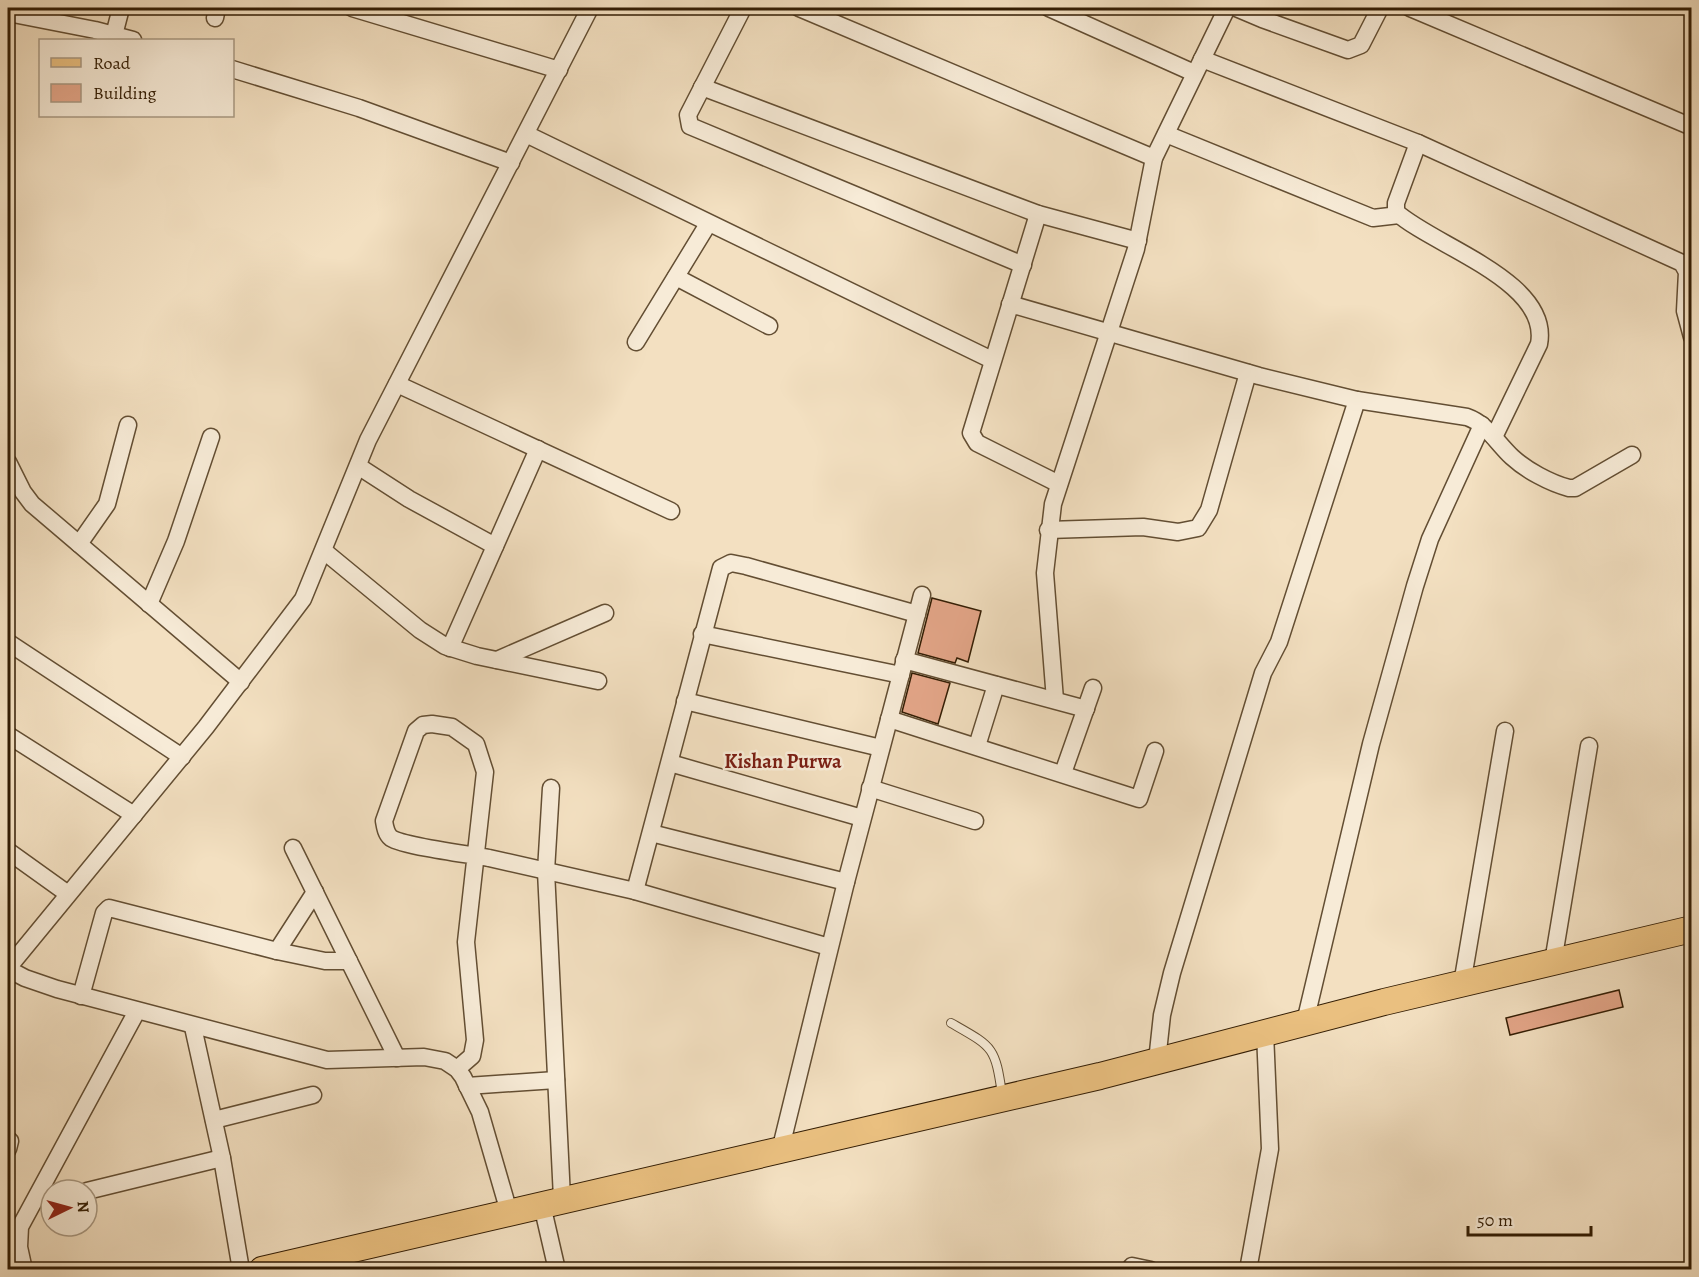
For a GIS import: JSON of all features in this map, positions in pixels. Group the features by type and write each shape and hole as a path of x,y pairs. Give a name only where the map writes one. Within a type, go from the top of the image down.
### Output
{"main road":[{"path":"262,1269 1002,1098 1692,929"}],"street":[{"path":"114,35 121,8"},
{"path":"352,8 559,70"},
{"path":"509,1212 480,1112 457,1069 445,1061 424,1057 327,1060 193,1027 81,996 24,978 8,968 182,757 292,617 303,599 358,466 397,384 590,8"},
{"path":"743,8 688,115 690,126 1023,265"},
{"path":"799,8 1154,158"},
{"path":"1049,8 1198,66 1418,143 1682,263 1687,272 1685,311 1692,337"},
{"path":"1055,700 1045,573 1048,530 1059,484 1138,241 1154,158 1227,8"},
{"path":"1236,8 1348,50 1361,45 1380,8"},
{"path":"1410,8 1692,128"},
{"path":"8,13 129,39"},
{"path":"234,70 359,108 511,163"},
{"path":"702,87 1038,214 1138,241"},
{"path":"526,134 992,360"},
{"path":"1166,134 1373,218 1399,215 1495,274 1534,308 1541,329 1539,344 1494,437"},
{"path":"1399,215 1396,203 1418,143"},
{"path":"1038,214 971,426 973,438 1059,484"},
{"path":"636,342 708,224"},
{"path":"676,277 769,326"},
{"path":"1010,304 1248,373 1357,400 1467,417 1482,424 1524,466 1569,488 1575,488 1632,455"},
{"path":"1048,530 1129,526 1178,532 1198,528 1209,510 1248,373"},
{"path":"397,384 671,511"},
{"path":"1157,1061 1162,1016 1172,973 1263,673 1279,642 1357,400"},
{"path":"1305,1022 1371,744 1415,586 1430,539 1482,424"},
{"path":"79,544 107,504 128,425"},
{"path":"149,604 176,541 211,437"},
{"path":"450,648 538,449"},
{"path":"8,462 23,492 32,504 241,682"},
{"path":"358,466 409,499 495,546"},
{"path":"324,551 420,630 450,648 598,681"},
{"path":"635,891 721,568 730,563 917,614"},
{"path":"780,1150 862,818 922,595"},
{"path":"497,660 605,613"},
{"path":"702,634 996,685 1086,709"},
{"path":"9,643 182,757"},
{"path":"978,746 996,685"},
{"path":"1063,773 1094,688"},
{"path":"685,701 881,748"},
{"path":"889,719 1139,799 1155,751"},
{"path":"457,1069 472,1056 475,1040 466,942 476,856 485,772 476,744 452,728 432,724 423,725 416,731 384,821 386,832 392,839 476,856 635,891 829,947"},
{"path":"1462,984 1505,731"},
{"path":"8,735 134,815"},
{"path":"1553,962 1589,746"},
{"path":"670,763 862,818"},
{"path":"552,788 546,871 556,1080 552,1202 557,1269"},
{"path":"870,788 975,821"},
{"path":"651,833 846,882"},
{"path":"293,848 397,1058"},
{"path":"8,851 68,894"},
{"path":"277,951 315,892"},
{"path":"81,996 91,952 104,912 109,908 277,951 326,961 350,961"},
{"path":"55,1178 137,1011"},
{"path":"193,1027 222,1158 242,1269"},
{"path":"1248,1269 1270,1149 1265,1033"},
{"path":"467,1086 556,1080"},
{"path":"214,1120 313,1095"},
{"path":"99,1188 222,1158"},
{"path":"24,1269 14,1224 39,1205"},
{"path":"1132,1266 1151,1269"}],"lane":[{"path":"951,1023 992,1050 997,1060 1002,1098"}],"building":[{"path":"932,598 981,611 968,662 957,658 955,663 918,653"},
{"path":"912,673 950,683 938,724 902,712"},
{"path":"1619,990 1623,1007 1510,1035 1506,1018"}],"district":[{"name":"Kishan Purwa","path":"783,761"}]}
